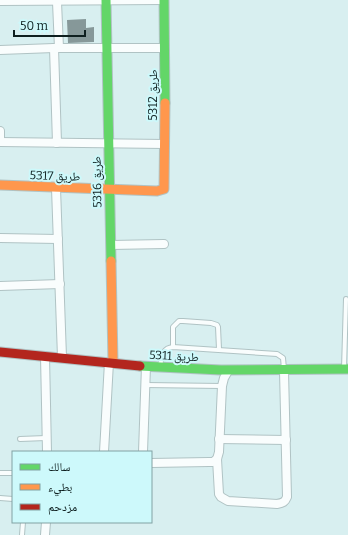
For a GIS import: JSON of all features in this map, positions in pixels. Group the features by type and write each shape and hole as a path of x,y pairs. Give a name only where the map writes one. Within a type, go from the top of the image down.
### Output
{"street":[{"path":"0,1 58,2 164,0"},
{"name":"طريق 5312","path":"164,0 166,182 164,189"},
{"name":"طريق 5316","path":"106,1 111,245 111,362"},
{"path":"57,143 56,48 58,2"},
{"path":"0,50 56,48 164,48"},
{"path":"0,131 0,142 165,144"},
{"name":"طريق 5317","path":"0,185 110,190 158,191 164,189"},
{"path":"56,188 62,357"},
{"path":"0,238 58,239"},
{"path":"111,245 164,244"},
{"path":"0,286 60,284"},
{"name":"طريق 5311","path":"0,352 146,366 228,371 346,369"},
{"path":"45,356 47,451"},
{"path":"104,451 111,362"},
{"path":"144,451 146,366"},
{"path":"228,371 222,386 219,452 217,459 219,494 224,500 282,504 287,497 284,371"},
{"path":"219,439 286,440"},
{"path":"152,463 213,462 217,459"},
{"path":"45,535 46,523"}],"lane":[{"path":"346,299 346,369"},
{"path":"173,347 173,326 179,321 211,323 217,325 219,349"},
{"path":"160,367 163,353 169,347 173,347 278,354 282,358 284,371"},
{"path":"145,385 222,386"},
{"path":"20,439 46,438"},
{"path":"0,473 12,473"},
{"path":"0,498 12,499"},
{"path":"22,535 23,523"}],"building":[{"path":"86,19 86,28 94,27 94,42 68,43 67,20"}],"traffic: fast":[{"path":"106,0 111,261"},
{"path":"164,0 165,103"},
{"path":"140,366 221,370 348,369"}],"traffic: slow":[{"path":"0,185 157,191 164,189 165,103"},
{"path":"111,261 113,363"}],"traffic: jam":[{"path":"0,352 140,366"}]}
